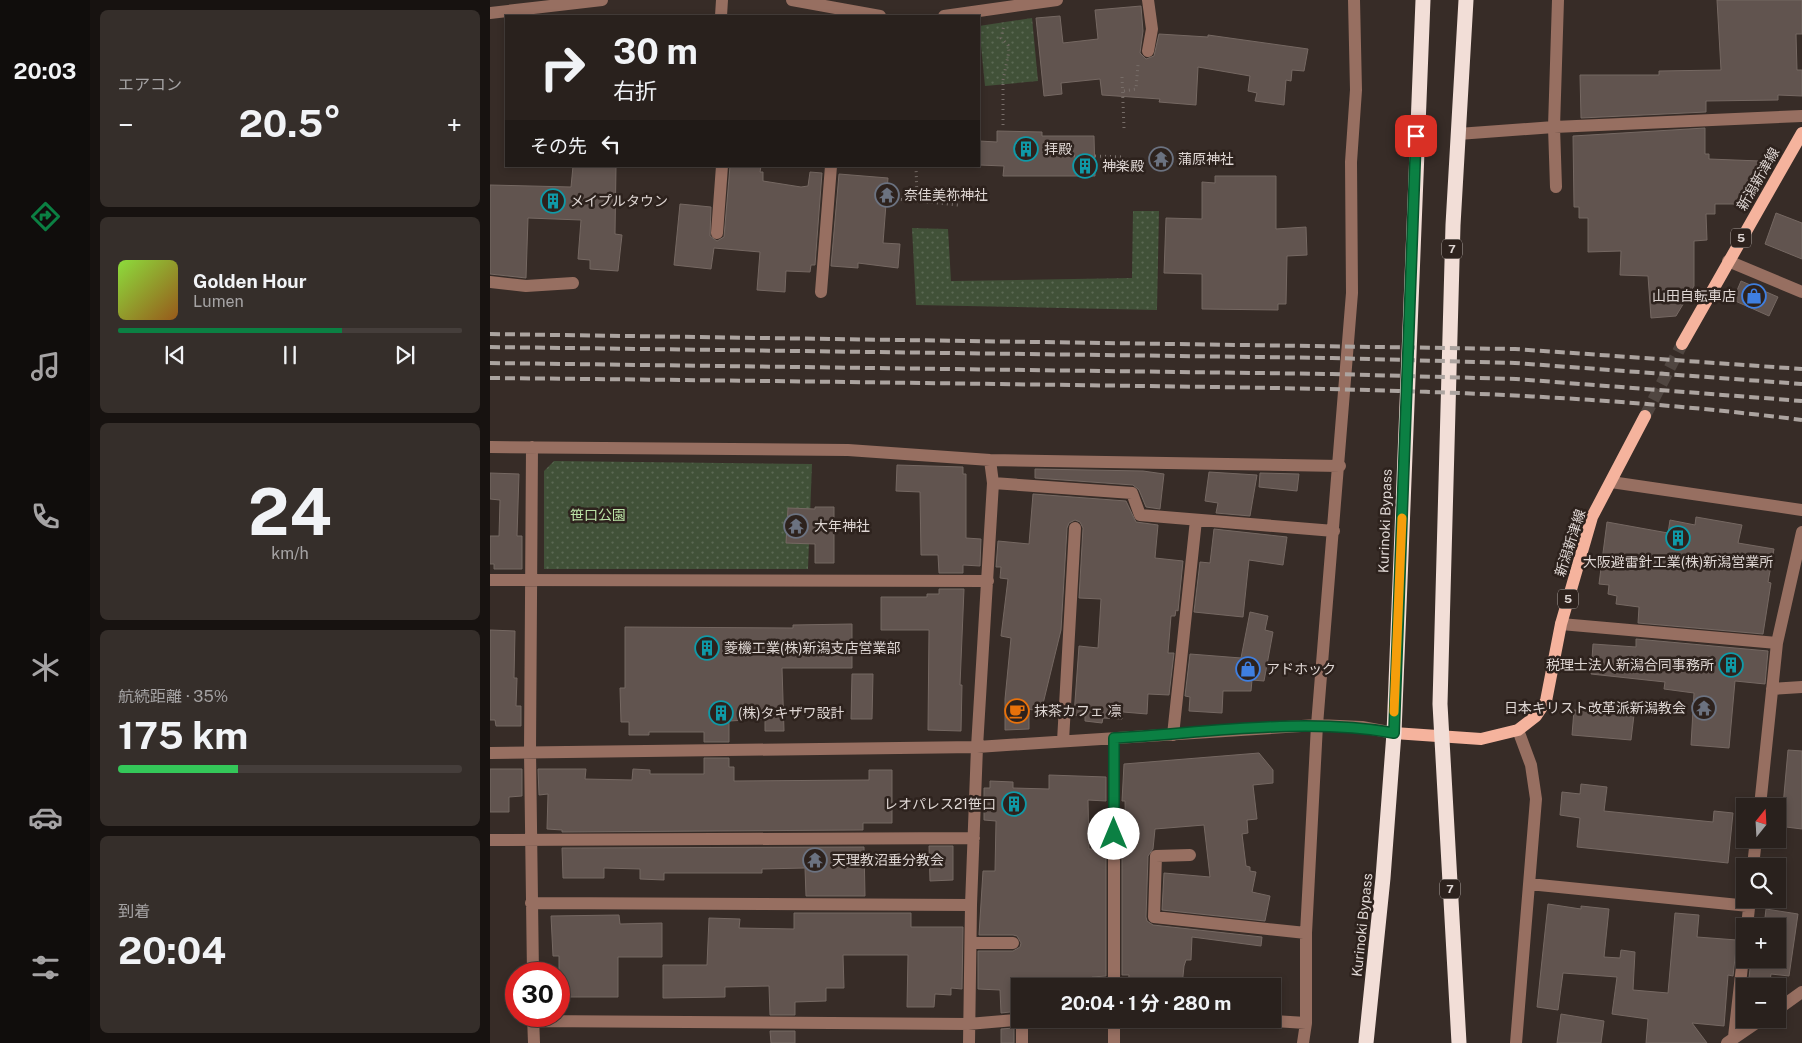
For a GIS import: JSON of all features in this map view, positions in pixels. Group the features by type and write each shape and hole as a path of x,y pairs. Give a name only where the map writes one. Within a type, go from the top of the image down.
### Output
{"highway":[{"name":"Kurinoki Bypass","path":"1366,1043 1383,878 1394,733 1422,0"},
{"name":"7","path":"1459,1043 1440,704 1453,225 1466,0"}],"main road":[{"name":"新潟新津線","path":"1682,344 1802,133"},
{"name":"新潟新津線","path":"1394,733 1481,739 1518,730 1536,716 1546,701 1561,624 1592,517 1645,416"}],"street":[{"path":"490,13 561,2 602,0"},
{"path":"721,15 722,0"},
{"path":"792,0 843,13 868,15"},
{"path":"951,15 1057,0"},
{"path":"1148,0 1152,29 1148,51"},
{"path":"1303,1043 1306,1024 1306,933 1317,725 1340,466 1352,293 1351,162 1356,90 1354,0"},
{"path":"1556,187 1554,127 1558,0"},
{"path":"1458,134 1554,127 1802,116"},
{"path":"717,233 722,167"},
{"path":"821,292 831,167"},
{"path":"1728,261 1802,292"},
{"path":"490,282 526,286 573,283"},
{"path":"490,446 848,450 990,460 1340,466"},
{"path":"532,447 530,840 533,962"},
{"path":"969,1043 971,905 977,747 993,483 990,460"},
{"path":"1611,482 1802,510"},
{"path":"993,483 1132,493 1140,515 1334,531"},
{"path":"1173,735 1196,520"},
{"path":"1063,742 1075,528"},
{"path":"1761,798 1778,643 1802,532"},
{"path":"490,580 988,581"},
{"path":"1561,624 1778,643"},
{"path":"1772,689 1802,687"},
{"path":"490,753 977,747 1317,725 1362,727 1394,733"},
{"path":"1516,1043 1536,799 1531,765 1518,730"},
{"path":"1114,738 1114,978"},
{"path":"490,840 974,838"},
{"path":"1190,855 1156,856 1154,916 1306,933"},
{"path":"1529,884 1736,901"},
{"path":"532,903 971,905"},
{"path":"971,943 1013,943"},
{"path":"1731,1040 1741,968"},
{"path":"1786,1003 1802,992"},
{"path":"570,1019 968,1024 1011,1020"},
{"path":"1281,1022 1306,1024"},
{"path":"533,1027 534,1043"},
{"path":"1022,1028 1022,1043"},
{"path":"1114,1028 1114,1043"},
{"path":"1731,1040 1749,1028"}],"path":[{"path":"1003,7 1004,26 1001,38 1008,45 1009,51 1003,80 1003,125"},
{"path":"1124,91 1136,89 1139,51 1148,51"},
{"path":"1122,77 1124,128"},
{"path":"1049,155 1075,156"},
{"path":"1095,156 1124,157"},
{"path":"916,167 917,201"},
{"path":"886,198 958,204"}],"green space":[{"path":"1032,18 1038,81 985,86 980,26"},
{"path":"1133,211 1159,211 1157,310 916,305 912,228 948,229 951,281 1132,278"},
{"name":"笹口公園","path":"554,461 812,464 808,569 544,569 544,471"}],"building":[{"path":"1717,0 1802,0 1802,34 1796,34 1797,70 1802,70 1802,96 1778,95 1778,100 1706,101 1706,112 1581,118 1580,75 1659,75 1659,71 1721,70"},
{"path":"1141,6 1143,31 1140,53 1146,59 1154,56 1159,34 1208,37 1208,35 1308,49 1304,71 1292,70 1291,81 1286,80 1284,105 1255,101 1257,93 1248,91 1250,76 1198,67 1196,105 1159,102 1160,99 1102,95 1100,79 1061,83 1062,94 1044,96 1036,18 1060,16 1063,43 1098,39 1095,10"},
{"path":"1705,128 1705,154 1709,154 1709,159 1760,161 1759,186 1752,186 1740,204 1715,204 1715,214 1706,214 1707,240 1694,241 1694,286 1676,316 1651,318 1648,276 1620,275 1621,251 1588,252 1588,218 1579,218 1579,207 1574,207 1573,136"},
{"path":"997,131 1042,132 1042,136 1094,136 1095,176 1003,176 1004,166 980,165 980,141 997,142"},
{"path":"573,167 616,167 615,234 622,235 618,271 590,269 590,260 578,259 581,220 528,218 526,278 490,274 490,185 571,187"},
{"path":"730,167 761,167 760,172 763,172 763,181 801,187 808,186 810,172 822,173 815,265 811,265 810,272 786,271 785,292 757,290 760,252 714,248 711,269 674,265 680,204 711,207 710,236 717,241 724,237"},
{"path":"839,174 888,178 883,243 900,244 898,268 858,263 858,268 831,266"},
{"path":"1215,176 1276,176 1276,229 1306,227 1307,255 1287,256 1286,304 1278,304 1278,310 1202,309 1202,274 1164,273 1166,218 1202,219 1202,182 1215,183"},
{"path":"1776,213 1802,223 1802,259 1765,244"},
{"path":"1741,281 1778,297 1769,316 1733,300"},
{"path":"897,465 963,467 963,474 966,474 966,538 981,539 980,566 963,565 963,573 939,573 938,555 921,555 920,492 896,491"},
{"path":"1035,469 1143,471 1164,474 1160,509 1146,507 1139,490 1133,485 1035,478"},
{"path":"1209,472 1257,475 1250,516 1216,513 1218,503 1205,501"},
{"path":"490,473 519,474 517,536 522,536 522,569 494,569 494,564 490,564 490,536 499,536 500,500 490,499"},
{"path":"1260,473 1299,474 1297,491 1259,487"},
{"path":"1033,494 1126,501 1136,522 1158,525 1155,558 1183,561 1178,611 1176,610 1175,616 1171,616 1168,653 1174,653 1169,695 1148,694 1147,714 1123,712 1122,719 1103,718 1102,723 1085,721 1085,716 1074,715 1079,646 1098,648 1101,599 1079,598 1083,528 1080,522 1075,520 1069,523 1067,528 1061,630 1041,712 1029,709 1029,729 1005,730 1005,699 1011,638 1001,636 1008,579 1000,578 1001,567 996,567 998,541 1029,544"},
{"path":"815,507 834,507 834,563 815,563 815,544 786,543 788,508 815,509"},
{"path":"1696,517 1742,525 1738,543 1774,549 1768,582 1771,583 1763,634 1638,623 1639,607 1616,604 1617,596 1608,594 1609,585 1599,584 1607,522 1668,533 1670,520 1695,525"},
{"path":"1214,529 1287,537 1283,565 1249,560 1243,617 1194,612 1200,562 1210,563"},
{"path":"939,589 964,589 960,685 962,685 961,731 928,730 929,630 881,630 881,597 927,597 927,594 939,594"},
{"path":"1250,612 1268,616 1265,630 1273,632 1264,681 1252,680 1251,691 1223,691 1222,713 1189,711 1190,697 1185,696 1190,654 1241,658"},
{"path":"852,624 852,668 782,668 784,731 765,731 765,719 729,721 729,742 704,742 704,732 649,732 649,735 629,735 629,722 621,722 620,688 625,688 625,627 793,628 793,625"},
{"path":"490,630 515,631 514,678 517,678 516,706 521,706 521,726 496,726 495,720 490,720"},
{"path":"1636,639 1768,651 1765,684 1735,681 1729,748 1691,745 1694,693 1664,689 1665,682 1591,674 1593,644 1636,647"},
{"path":"852,674 873,674 872,719 851,719"},
{"path":"1574,710 1634,715 1631,740 1572,735"},
{"path":"1788,750 1802,751 1802,829 1786,827 1786,798 1784,798"},
{"path":"1259,753 1273,770 1273,783 1253,785 1257,819 1247,820 1248,833 1242,834 1246,866 1250,867 1250,871 1256,872 1252,892 1270,896 1265,921 1162,910 1164,873 1210,877 1204,825 1155,829 1153,849 1148,856 1147,921 1153,925 1262,937 1261,946 1192,937 1191,960 1186,960 1183,978 1129,978 1129,975 1122,975 1122,849 1124,849 1124,841 1126,841 1125,801 1122,801 1124,764"},
{"path":"704,758 729,758 729,767 734,767 734,781 869,780 869,770 892,770 892,823 863,823 863,830 562,832 562,830 547,829 548,794 539,795 538,769 586,769 585,779 632,780 633,769 650,770 650,774 704,774"},
{"path":"490,769 522,769 522,796 509,797 509,812 490,812"},
{"path":"1049,775 1106,777 1106,801 1088,800 1089,849 1106,849 1106,976 1092,978 1011,978 1011,1012 1001,1013 1000,990 978,989 978,951 1013,951 1020,947 1021,943 1017,936 1013,935 979,935 983,871 995,871 996,821 984,820 984,788 990,788 990,781 1013,782 1013,788 1049,789"},
{"path":"1581,784 1607,787 1604,811 1713,822 1714,811 1733,813 1728,863 1577,847 1580,818 1560,815 1562,792 1580,794"},
{"path":"929,846 953,846 953,880 930,881"},
{"path":"864,847 865,896 806,896 805,868 762,869 762,873 664,873 664,880 640,879 640,869 604,868 604,878 563,878 562,848"},
{"path":"1548,904 1581,909 1581,906 1609,909 1604,957 1620,958 1621,950 1635,952 1633,990 1668,993 1675,913 1699,915 1697,937 1736,940 1733,976 1728,975 1724,1026 1692,1023 1707,1043 1646,1043 1648,1019 1612,1014 1617,977 1563,973 1558,1010 1537,1007"},
{"path":"1766,909 1798,914 1789,976 1771,974 1770,978 1749,978 1750,968 1786,968 1786,918 1765,918"},
{"path":"794,913 911,913 911,927 963,927 962,989 951,988 951,995 935,994 934,1007 907,1007 908,955 843,955 844,988 826,988 826,1001 795,1002 795,1015 770,1015 769,986 725,987 725,997 663,998 663,965 707,965 709,918 740,919 739,928 794,929"},
{"path":"619,915 620,924 662,923 662,957 618,957 618,997 570,997 570,962 559,962 559,956 553,956 551,916"},
{"path":"1561,1014 1604,1021 1601,1043 1557,1043"},
{"path":"1014,1028 1014,1043 1001,1043 1001,1029"},
{"path":"770,1031 795,1031 795,1043 771,1043"}],"tunnel":[{"path":"1645,416 1682,344"}],"railway":[{"path":"490,334 1515,349 1802,369"},
{"path":"490,347 1332,358 1515,363 1802,384"},
{"path":"490,363 1332,374 1516,379 1802,401"},
{"path":"490,378 1390,391 1638,403 1802,420"}],"slow traffic":[{"path":"1394,712 1402,518"}],"place":[{"name":"拝殿","path":"1026,149"},
{"name":"蒲原神社","path":"1161,159"},
{"name":"神楽殿","path":"1085,166"},
{"name":"奈佳美祢神社","path":"887,195"},
{"name":"メイプルタウン","path":"553,201"},
{"name":"山田自転車店","path":"1754,296"},
{"name":"大年神社","path":"796,526"},
{"name":"大阪避雷針工業(株)新潟営業所","path":"1678,538"},
{"name":"菱機工業(株)新潟支店営業部","path":"707,648"},
{"name":"税理士法人新潟合同事務所","path":"1731,665"},
{"name":"アドホック","path":"1248,669"},
{"name":"日本キリスト改革派新潟教会","path":"1704,708"},
{"name":"抹茶カフェ 凛","path":"1017,711"},
{"name":"(株)タキザワ設計","path":"721,713"},
{"name":"レオパレス21笹口","path":"1014,804"},
{"name":"天理教沼垂分教会","path":"815,860"}],"route":[{"path":"1114,834 1114,738 1317,725 1362,727 1394,733 1416,136"}]}
